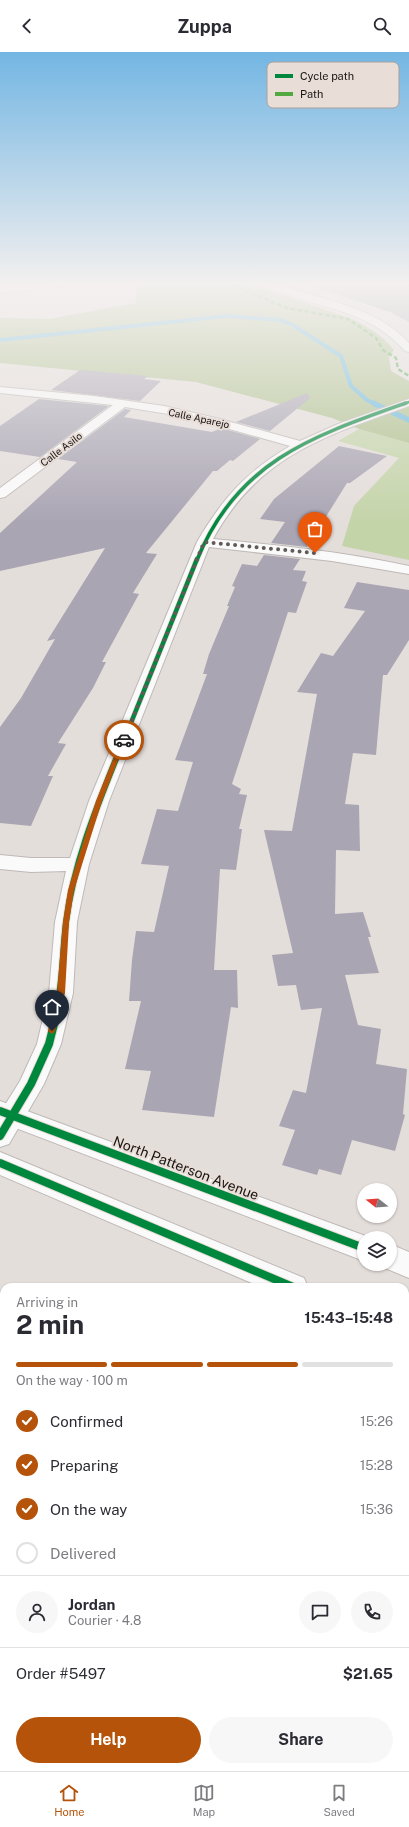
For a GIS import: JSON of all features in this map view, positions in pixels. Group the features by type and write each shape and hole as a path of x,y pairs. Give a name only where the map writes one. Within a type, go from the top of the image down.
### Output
{"street":[{"name":"Calle Aparejo","path":"0,390 73,397 194,416 302,445"},
{"path":"4,1121 31,1084 49,1044 61,993 66,922 78,864 99,801 204,542 222,512 243,487 268,465 302,445 356,421 409,402"},
{"name":"Calle Asilo","path":"0,494 122,404"},
{"path":"204,542 302,551 370,561 409,570"},
{"path":"0,862 31,865 78,864"},
{"name":"North Patterson Avenue","path":"4,1121 357,1246"},
{"path":"0,1163 284,1283"},
{"path":"397,1260 409,1264"}],"green space":[{"path":"390,362 391,371 409,381 409,443 359,429 332,418 196,382 0,363"},
{"path":"359,429 409,443 409,560 342,546 354,506 399,458 338,441"}],"building":[{"path":"80,370 148,376 144,379 161,381 140,401 51,390"},
{"path":"307,393 310,398 270,431 236,422"},
{"path":"39,399 109,406 40,457 0,451 0,426"},
{"path":"125,409 131,410 124,417 212,432 221,428 260,439 233,461 230,460 217,471 213,471 146,553 157,554 133,593 139,594 102,662 106,662 93,688 58,743 66,744 48,776 53,776 31,826 0,823 0,727 21,698 55,639 47,641 105,548 0,571 0,533 77,462 58,459"},
{"path":"339,446 387,456 350,483 347,483 307,547 271,543 285,522 260,519 274,499"},
{"path":"264,555 300,559 293,570 306,571 302,581 307,582 296,613 288,612 232,784 241,789 239,794 247,795 239,829 242,829 236,870 220,869 214,970 237,970 238,1008 231,1007 214,1117 142,1110 151,1071 125,1069 141,1001 129,1001 132,960 136,931 154,932 169,866 141,864 157,809 178,811 193,762 175,760 207,674 203,674 209,654 229,606 227,606 235,587 232,586 242,564 257,566"},
{"path":"357,582 409,590 409,640 387,675 383,675 376,755 353,753 345,804 359,805 360,851 336,850 335,914 363,912 371,937 368,937 379,973 345,975 358,1025 381,1029 376,1064 407,1069 403,1114 405,1115 395,1151 352,1140 341,1175 319,1169 317,1175 282,1165 295,1130 279,1126 293,1090 306,1093 322,1008 301,1010 296,985 278,986 272,955 293,953 264,830 292,831 317,694 297,692 321,653 333,656 365,611 344,608"}],"waterway":[{"path":"343,362 351,386 367,400 373,403"},
{"path":"373,403 409,420"}],"marked path":[{"path":"397,362 398,369 409,376"}],"cycle path":[{"path":"0,1136 31,1084 49,1044 61,993 66,922 78,864 99,801 204,542 212,527 236,493 259,472 278,458 299,446 343,426 409,402"},
{"path":"0,1111 357,1245"},
{"path":"0,1163 284,1283"}],"way so far":[{"path":"124,740 204,542 315,553"}],"route":[{"path":"52,1031 61,993 66,922 71,890 99,801 124,740"}]}
